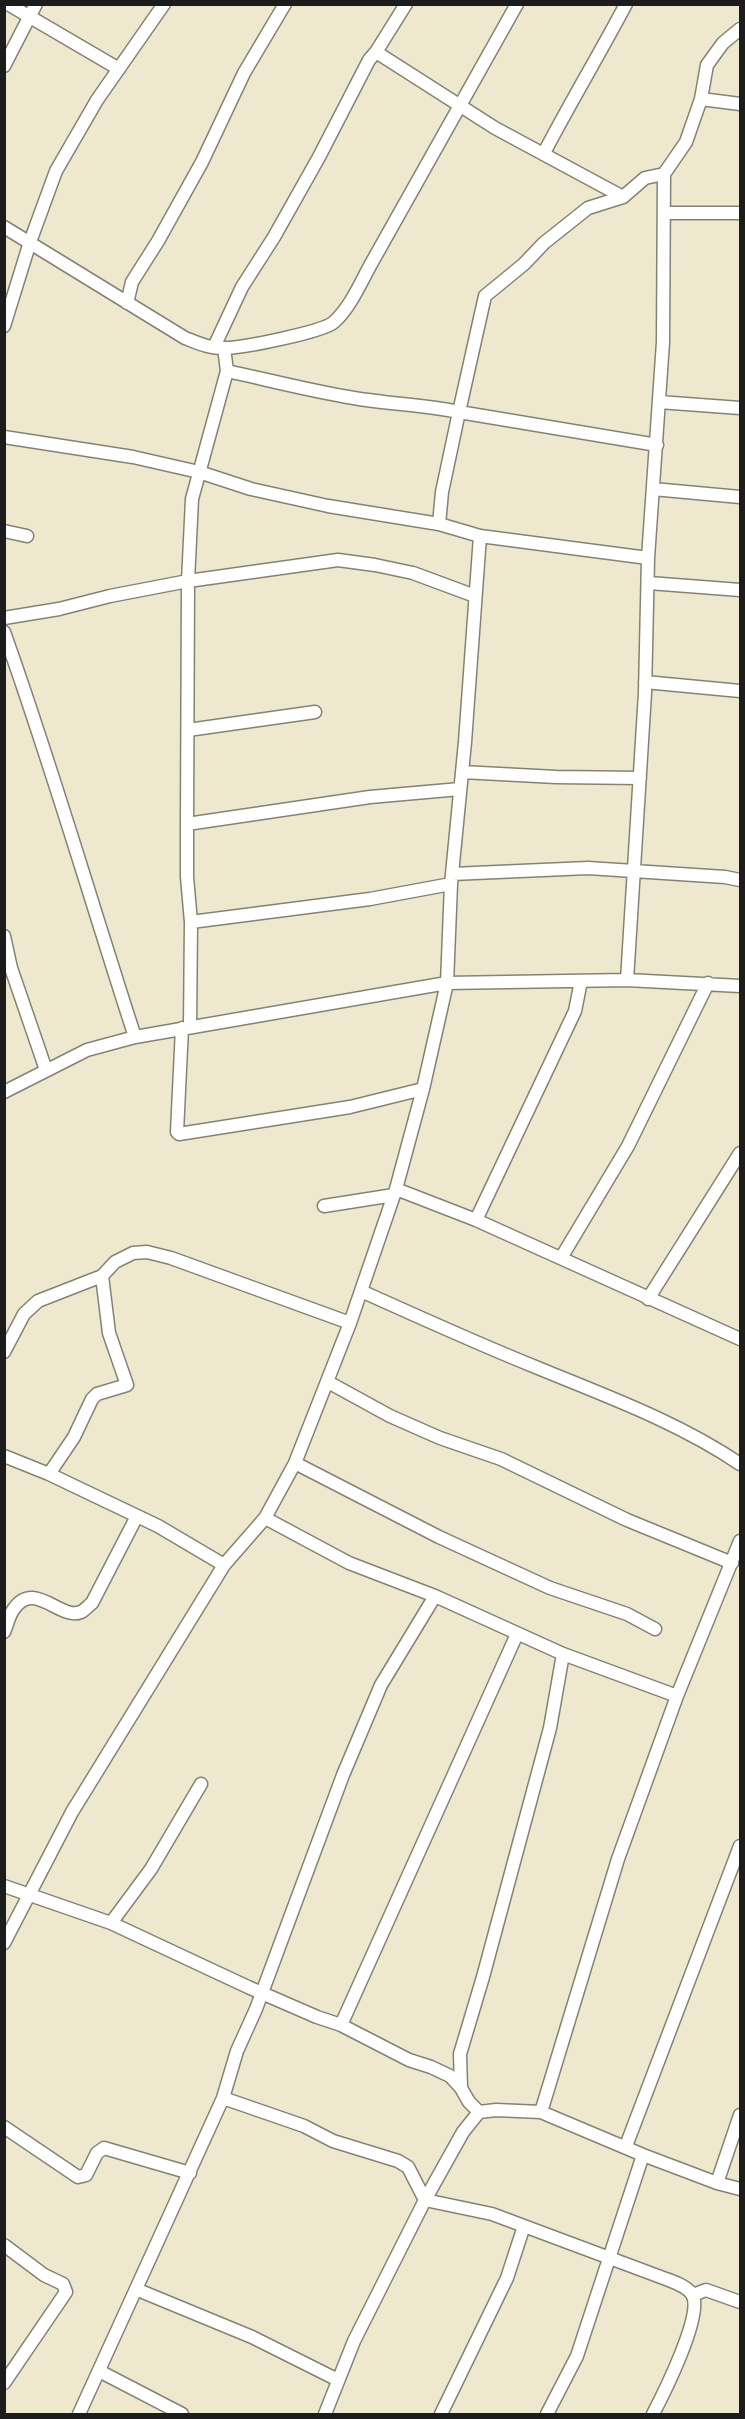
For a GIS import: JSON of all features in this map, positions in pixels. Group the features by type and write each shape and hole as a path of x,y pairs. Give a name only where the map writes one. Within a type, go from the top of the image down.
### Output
{"street":[{"path":"8,4 119,69"},
{"path":"4,66 36,4"},
{"path":"5,323 30,242 56,171 97,100 164,4"},
{"path":"127,303 132,282 202,162 244,73 285,4"},
{"path":"406,4 369,60 319,157 274,237 242,287 219,348 227,371 192,499 188,581 187,824 187,877 191,922 186,1028 177,1132 179,1134 350,1107 423,1089"},
{"path":"4,227 185,338 219,348 287,338 333,324 350,301 517,4"},
{"path":"544,153 626,4"},
{"path":"627,980 645,682 648,558 663,342 664,174 686,142 701,99 707,65 723,44 741,29"},
{"path":"375,52 495,128 623,196"},
{"path":"701,99 741,104"},
{"path":"439,524 442,492 485,297 524,264 544,243 588,208 623,196 645,178 664,174"},
{"path":"665,213 741,213"},
{"path":"227,371 350,398 395,405 434,407 657,445"},
{"path":"659,402 741,408"},
{"path":"4,437 133,457 199,472 251,489 328,506 439,524 480,536 648,558"},
{"path":"653,489 741,497"},
{"path":"4,531 27,536"},
{"path":"4,1943 72,1812 224,1565 265,1518 295,1463 350,1323 395,1192 423,1089 447,983 452,879 480,536"},
{"path":"4,618 59,609 110,596 188,581 338,560 413,573 475,596"},
{"path":"649,584 741,590"},
{"path":"4,632 41,735 135,1037"},
{"path":"645,682 741,691"},
{"path":"188,730 315,712"},
{"path":"462,772 555,777 640,778"},
{"path":"187,824 370,797 460,789"},
{"path":"191,922 370,899 452,879 588,868 741,880"},
{"path":"4,936 11,968 46,1070"},
{"path":"4,1092 87,1050 135,1037 447,983 627,980 741,986"},
{"path":"476,1220 575,1011 581,981"},
{"path":"561,1258 628,1146 708,983"},
{"path":"648,1299 741,1153"},
{"path":"324,1206 395,1192 476,1220 741,1339"},
{"path":"4,1352 24,1314 38,1301 102,1276 115,1262 133,1253 147,1252 171,1258 350,1323"},
{"path":"49,1474 74,1437 92,1399 97,1394 127,1383 110,1333 102,1276"},
{"path":"361,1292 495,1351 621,1402 691,1435 741,1464"},
{"path":"328,1382 390,1416 440,1438 501,1459 627,1520 732,1563"},
{"path":"4,1456 49,1474 136,1518 158,1526 224,1565"},
{"path":"295,1463 440,1537 550,1588 627,1614 655,1629"},
{"path":"4,1632 13,1610 23,1601 39,1598 70,1613 81,1612 92,1603 136,1518"},
{"path":"265,1518 350,1563 435,1596 563,1654 677,1696"},
{"path":"542,2112 618,1859 677,1696 741,1541"},
{"path":"80,2415 223,2098 237,2051 262,1993 344,1775 381,1685 435,1596"},
{"path":"341,2025 517,1634"},
{"path":"461,2088 460,2054 550,1728 563,1654"},
{"path":"111,1923 151,1869 201,1784"},
{"path":"626,2146 741,1846"},
{"path":"4,1886 111,1923 262,1993 341,2025 409,2060 450,2076 461,2088 469,2102 480,2112"},
{"path":"223,2098 304,2126 333,2141 398,2161 408,2167 425,2200"},
{"path":"325,2415 354,2342 425,2200 464,2132 480,2112 496,2110 542,2112 643,2155 717,2183 741,2189"},
{"path":"717,2183 741,2115"},
{"path":"4,2127 78,2176 86,2175 97,2153 104,2148 190,2173"},
{"path":"547,2415 577,2356 643,2155"},
{"path":"425,2200 492,2214 675,2283 693,2295"},
{"path":"441,2415 507,2278 524,2226"},
{"path":"4,2245 44,2275 63,2284 66,2292 4,2383"},
{"path":"138,2290 252,2337 338,2380"},
{"path":"693,2295 706,2290 741,2302"},
{"path":"653,2415 686,2341 694,2308 693,2295"},
{"path":"101,2372 182,2415"}]}
